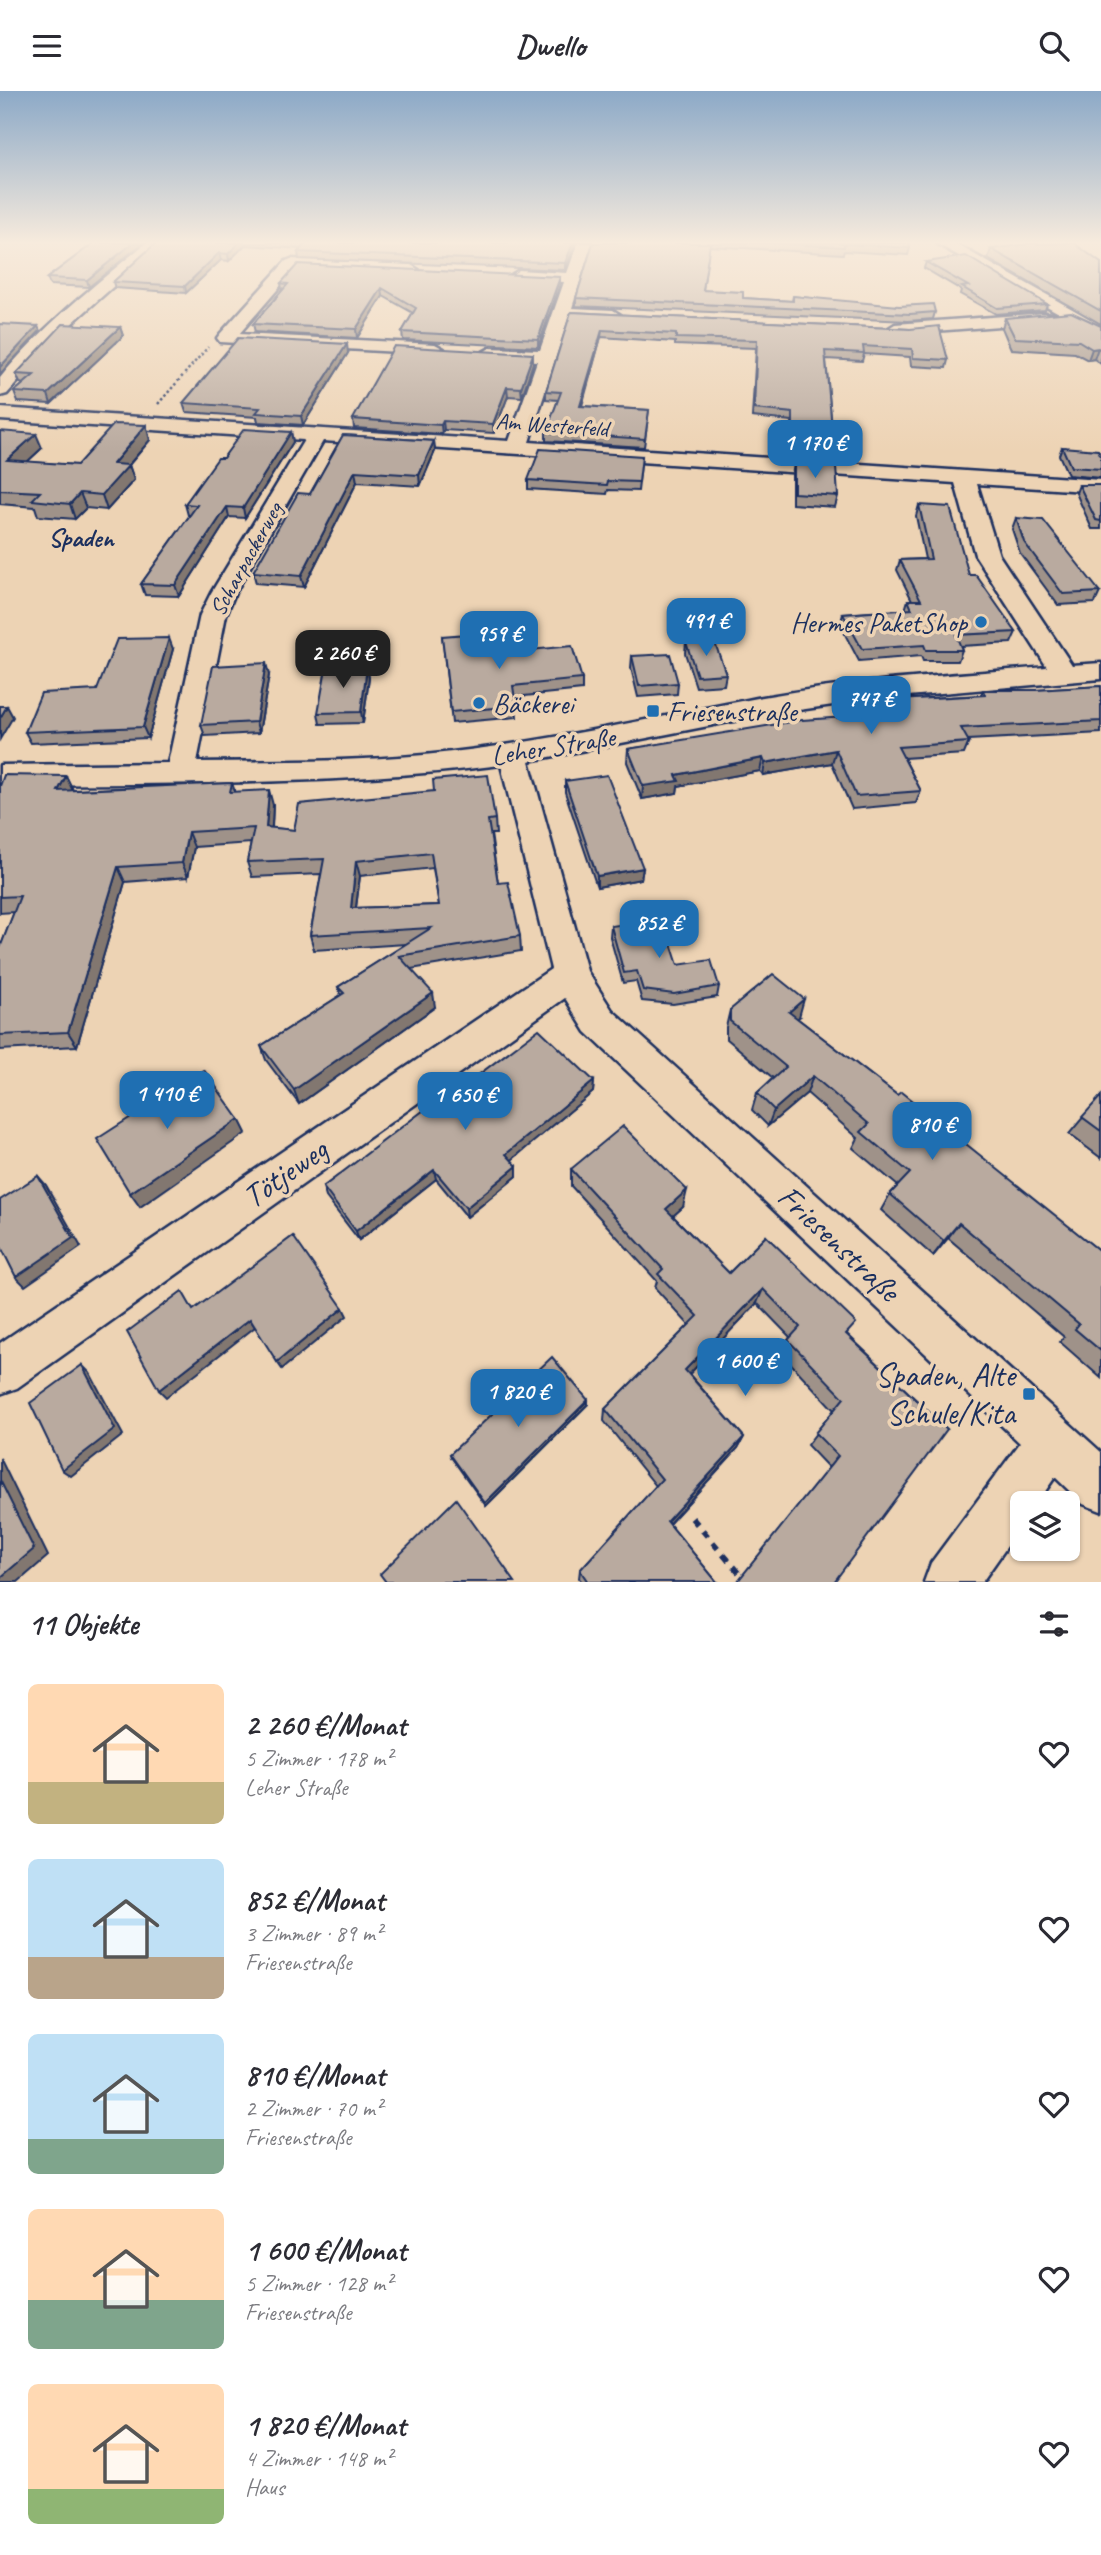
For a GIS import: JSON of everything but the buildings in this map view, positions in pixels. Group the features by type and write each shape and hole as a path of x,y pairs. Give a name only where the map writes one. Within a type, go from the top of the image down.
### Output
{"street":[{"path":"0,390 17,366 47,334 73,313"},
{"path":"226,338 248,313"},
{"path":"517,447 562,313"},
{"path":"572,313 629,316"},
{"path":"1068,313 1101,331"},
{"path":"873,328 920,329 1072,315"},
{"path":"226,338 449,350"},
{"path":"477,352 547,356"},
{"name":"Am Westerfeld","path":"0,414 1101,486"},
{"name":"Scharpackerweg","path":"180,774 213,615 223,593 317,435"},
{"path":"964,476 987,555 1065,674"},
{"name":"Leher Straße","path":"0,775 325,771 424,765 513,754 661,728 765,706 874,690 1101,671"},
{"name":"Friesenstraße","path":"513,754 570,975 599,1021 1101,1486"},
{"name":"Tötjeweg","path":"0,1371 570,975"},
{"path":"950,1582 1052,1440"}],"path":[{"path":"142,423 212,342 226,338"},
{"path":"692,1518 747,1582"}],"place":[{"name":"Hermes PaketShop","path":"981,622"},
{"name":"Bäckerei","path":"479,703"},
{"name":"Friesenstraße","path":"653,711"},
{"name":"Spaden, Alte Schule/Kita","path":"1029,1394"}],"district":[{"name":"Spaden","path":"81,537"}]}
